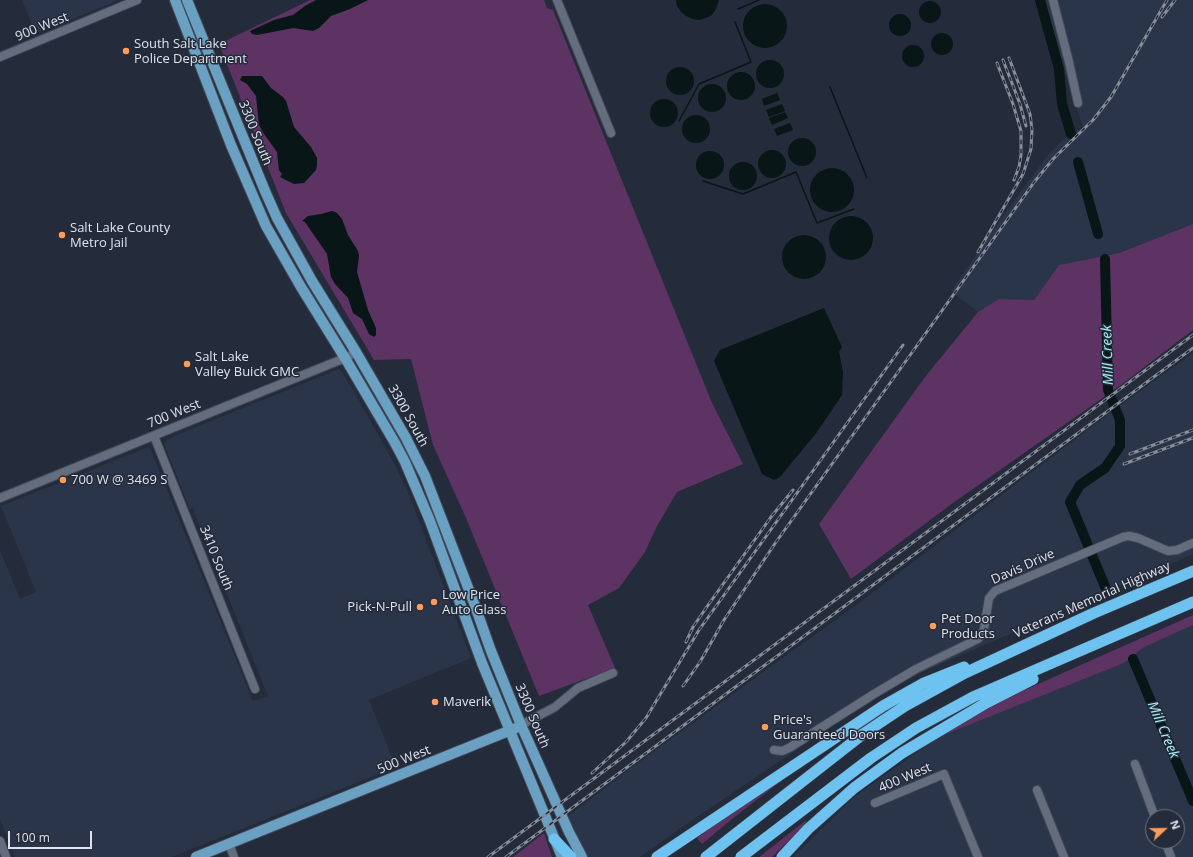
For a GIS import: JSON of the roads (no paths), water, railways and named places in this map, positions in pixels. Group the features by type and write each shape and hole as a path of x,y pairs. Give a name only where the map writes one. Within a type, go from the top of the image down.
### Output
{"highway":[{"name":"Veterans Memorial Highway","path":"706,857 863,734 905,706 965,673 1094,613 1193,571"},
{"path":"741,857 871,758 916,728 973,697 1193,602"},
{"path":"657,857 883,706 917,687 1094,613"},
{"path":"782,857 808,829 854,788 902,753 986,703 1107,640"},
{"path":"554,838 570,857"}],"main road":[{"name":"3300 South","path":"175,0 259,210 301,287 346,358 396,443 430,522 482,663 562,857"},
{"name":"3300 South","path":"187,0 277,218 312,281 356,352 406,438 425,476 491,651 521,725 569,832 582,857"},
{"name":"500 West","path":"196,857 521,725"}],"street":[{"name":"900 West","path":"0,57 137,0"},
{"path":"557,0 611,133"},
{"path":"1053,0 1078,103"},
{"name":"700 West","path":"0,498 346,358 356,352"},
{"name":"3410 South","path":"154,436 255,690"},
{"name":"Davis Drive","path":"774,750 782,751 789,748 909,673 978,639 984,629 989,598 995,592 1123,537 1129,536 1138,538 1168,551 1176,550 1193,543"},
{"name":"500 West","path":"521,725 555,708 578,688 613,673"},
{"path":"1135,764 1152,809"},
{"name":"400 West","path":"875,803 944,774 978,857"},
{"path":"1037,790 1064,857"},
{"path":"0,841 6,857"},
{"path":"229,844 234,857"}],"waterway":[{"path":"738,9 759,0"},
{"name":"Mill Creek","path":"1040,0 1059,69 1062,104 1071,134"},
{"path":"679,121 699,84 751,62 735,22"},
{"path":"830,87 867,178"},
{"name":"Mill Creek","path":"1078,162 1098,234"},
{"path":"703,181 743,194 796,172 817,223 854,209"},
{"name":"Mill Creek","path":"1105,259 1108,390 1120,420 1120,446 1105,468 1080,485 1070,502 1106,589"},
{"name":"Mill Creek","path":"1133,659 1193,801"}],"railway":[{"path":"683,686 700,662 724,620 776,542 1035,181 1054,158 1093,120 1111,97 1167,0"},
{"path":"1162,17 1175,0"},
{"path":"978,252 1023,174 1031,149 1032,130 1030,114 1009,58"},
{"path":"1003,60 1020,104 1026,126"},
{"path":"997,63 1013,104 1021,131 1021,155 1019,167 1014,180"},
{"path":"488,857 1193,335"},
{"path":"592,773 626,742 646,718 699,630 903,345"},
{"path":"506,857 1193,348"},
{"path":"1130,454 1193,430"},
{"path":"1124,464 1193,438"},
{"path":"686,642 693,627 706,608 771,517 793,490"}],"place":[{"name":"South Salt Lake Police Department","path":"126,51"},
{"name":"Salt Lake County Metro Jail","path":"62,235"},
{"name":"Salt Lake Valley Buick GMC","path":"187,364"},
{"name":"700 W @ 3469 S","path":"63,480"},
{"name":"Low Price Auto Glass","path":"434,602"},
{"name":"Pick-N-Pull","path":"420,607"},
{"name":"Pet Door Products","path":"933,626"},
{"name":"Maverik","path":"435,702"},
{"name":"Price's Guaranteed Doors","path":"765,727"}]}
